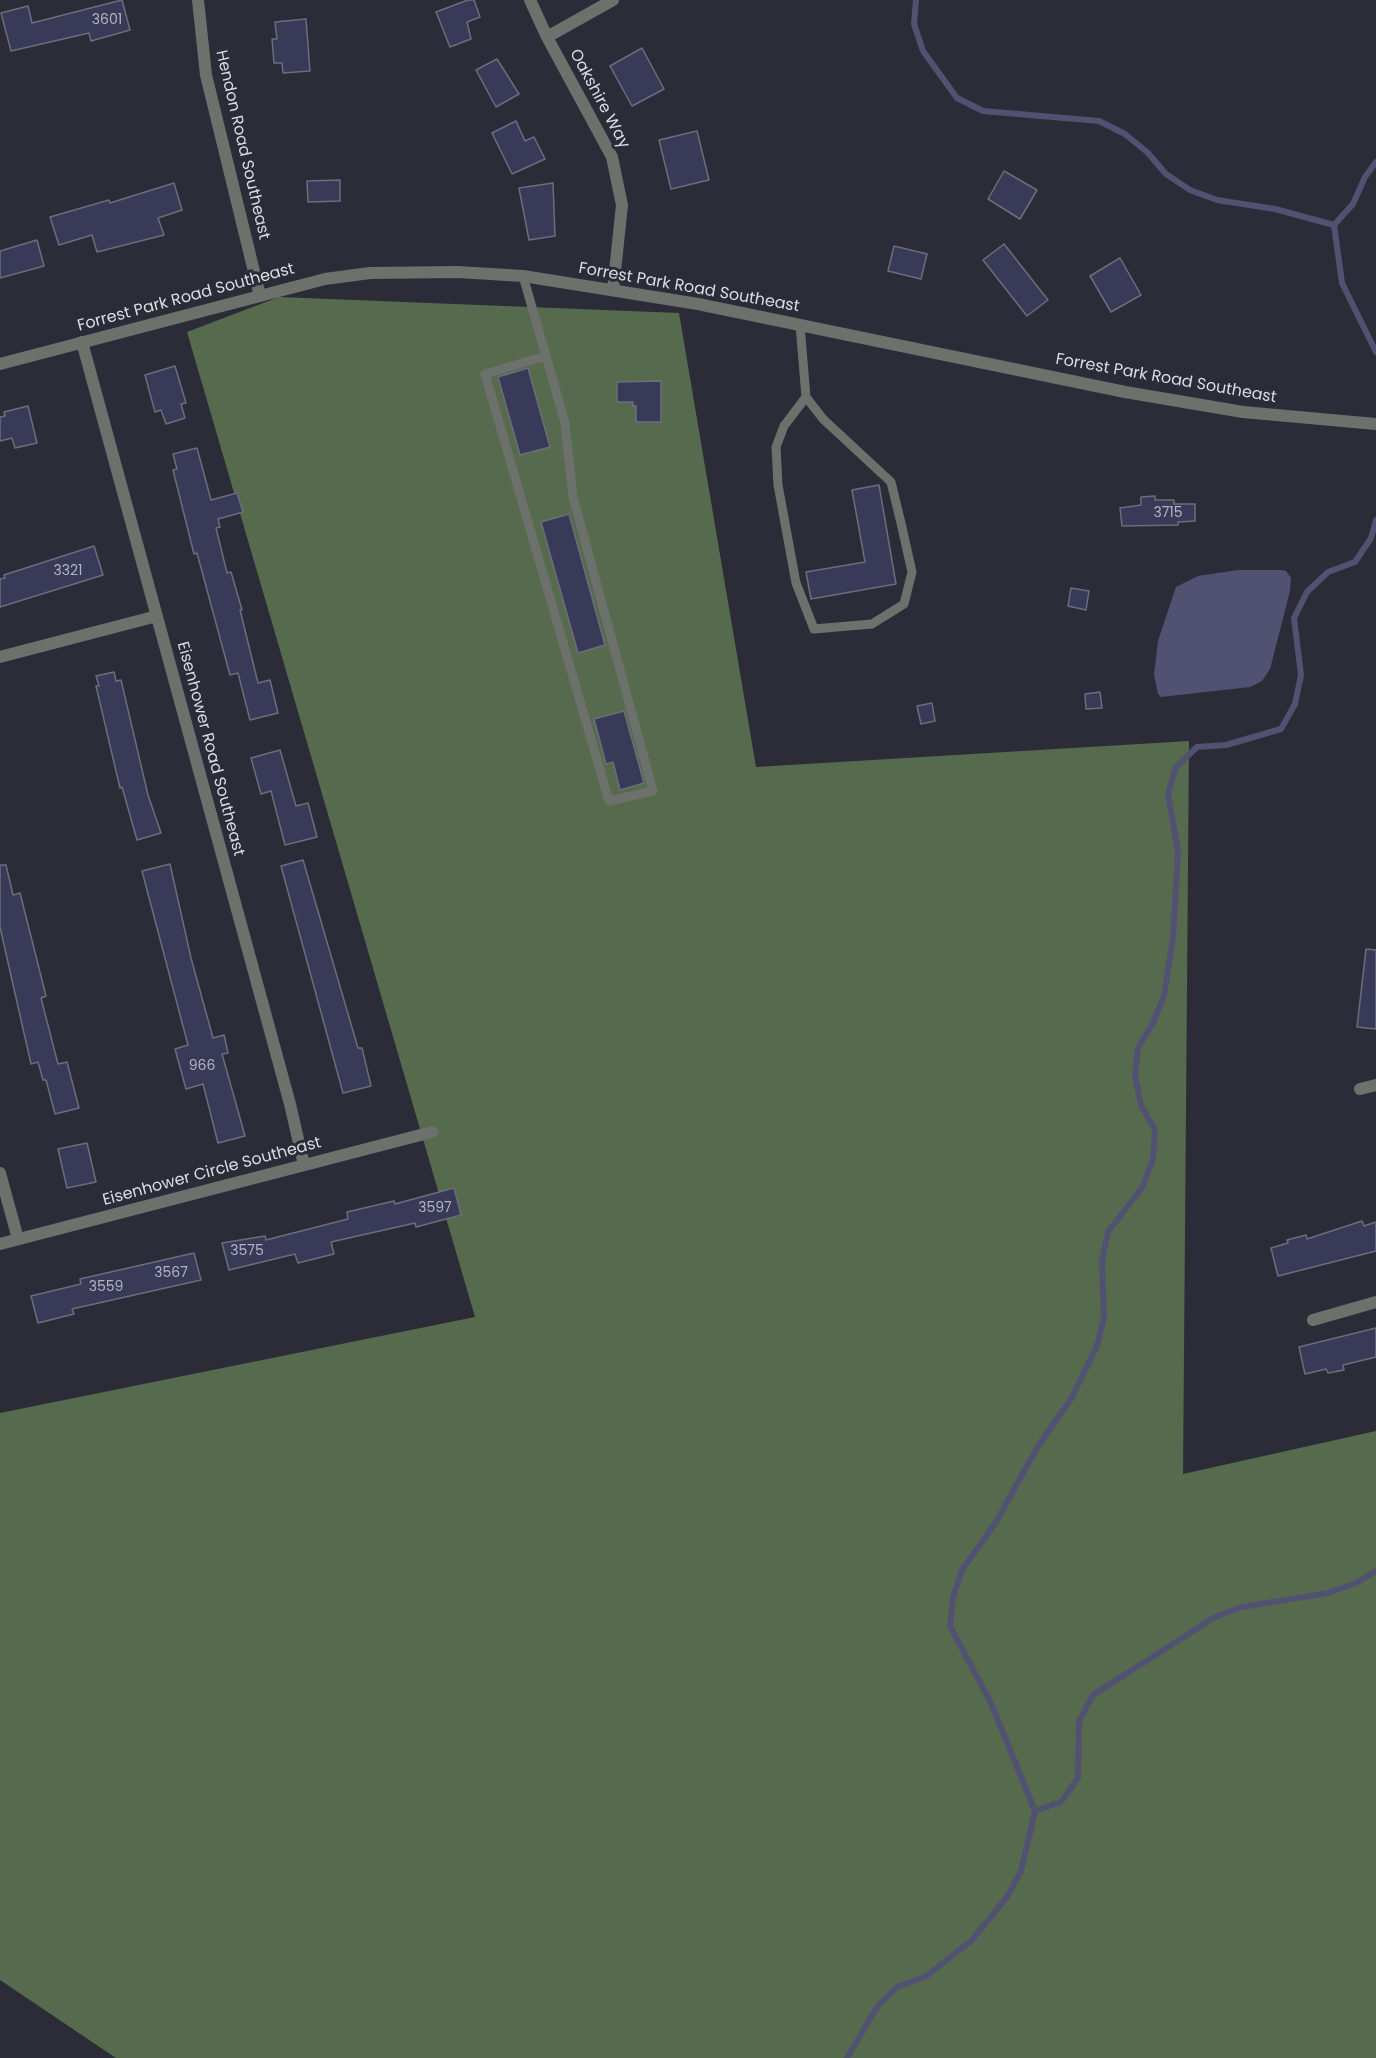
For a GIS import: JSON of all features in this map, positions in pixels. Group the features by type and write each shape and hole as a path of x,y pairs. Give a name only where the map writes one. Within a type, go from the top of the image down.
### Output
{"street":[{"name":"Hendon Road Southeast","path":"198,0 206,75 260,296"},
{"name":"Oakshire Way","path":"530,0 547,37 612,157 622,205 613,290"},
{"path":"547,37 613,0"},
{"name":"Forrest Park Road Southeast","path":"0,364 325,279 370,273 458,272 523,276 698,304 1125,392 1243,412 1376,424"},
{"name":"Eisenhower Road Southeast","path":"82,342 290,1104 304,1165"},
{"path":"0,657 157,616"},
{"path":"1360,1089 1376,1085"},
{"name":"Eisenhower Circle Southeast","path":"0,1244 432,1132"},
{"path":"0,1173 18,1239"},
{"path":"1313,1320 1376,1302"}],"lane":[{"path":"523,276 546,356 565,423 573,497 653,792 609,801 485,374 546,356"},
{"path":"800,325 806,397 823,420 891,482 912,572 904,604 872,624 814,629 796,583 778,485 776,447 784,426 806,397"}],"green space":[{"path":"279,297 679,313 756,767 1189,741 1183,1474 1376,1431 1376,2058 116,2058 0,1980 0,1413 475,1317 187,332"}],"water":[{"path":"1238,570 1281,570 1286,571 1291,578 1290,591 1270,669 1262,681 1250,687 1161,697 1158,694 1154,675 1158,641 1176,587 1198,576"}],"building":[{"path":"122,0 130,30 91,41 89,33 11,51 1,13 28,6 32,23"},
{"path":"468,0 474,0 480,17 467,22 471,39 450,47 436,12"},
{"path":"306,19 310,71 283,73 282,63 274,63 272,39 277,39 275,22"},
{"path":"642,48 664,89 632,106 610,66"},
{"path":"497,59 519,94 496,107 476,70"},
{"path":"516,121 525,141 534,137 545,159 512,174 492,133"},
{"path":"697,131 709,180 671,189 659,140"},
{"path":"1004,171 1037,190 1020,219 988,199"},
{"path":"340,180 340,201 308,202 307,181"},
{"path":"174,183 182,210 158,218 164,235 97,252 92,235 59,245 50,217 109,200 110,203"},
{"path":"553,183 555,236 529,240 519,188"},
{"path":"37,240 44,266 0,278 0,251"},
{"path":"1004,244 1048,300 1027,316 983,260"},
{"path":"894,246 927,254 921,279 888,271"},
{"path":"1120,258 1141,295 1111,312 1090,276"},
{"path":"175,366 186,403 181,404 185,418 166,424 161,410 155,412 145,375"},
{"path":"528,368 550,447 520,455 498,377"},
{"path":"661,381 661,422 636,422 636,406 633,406 633,402 617,402 617,382"},
{"path":"28,406 37,443 15,448 12,438 0,441 0,417 5,416 4,412"},
{"path":"197,448 211,500 237,493 243,512 218,519 220,527 216,528 227,573 231,572 242,610 240,610 258,683 270,680 278,713 250,720 238,673 230,675 197,553 194,554 173,470 177,469 173,454"},
{"path":"879,485 896,584 811,599 806,572 865,562 852,490"},
{"path":"1155,496 1155,500 1174,500 1174,504 1195,504 1195,521 1178,522 1178,525 1122,526 1120,508 1141,505 1141,497"},
{"path":"569,514 605,645 578,653 541,522"},
{"path":"94,546 103,575 0,607 0,579 5,578 4,575"},
{"path":"1071,588 1089,591 1086,610 1068,606"},
{"path":"114,672 116,681 121,680 148,795 161,833 137,840 122,787 120,788 96,686 99,686 96,676"},
{"path":"1100,692 1102,708 1086,709 1085,694"},
{"path":"932,703 935,721 921,724 917,706"},
{"path":"624,711 644,783 620,790 613,762 606,764 594,719"},
{"path":"280,750 296,806 308,803 317,837 285,845 271,791 261,794 251,758"},
{"path":"303,860 358,1048 362,1048 371,1086 343,1093 281,866"},
{"path":"170,864 191,958 213,1038 224,1035 228,1053 222,1054 245,1136 218,1143 203,1084 186,1089 175,1049 188,1045 142,871"},
{"path":"0,865 6,865 13,895 20,893 46,996 41,998 58,1064 67,1062 79,1108 55,1114 46,1080 43,1080 38,1062 31,1064 0,927"},
{"path":"1366,949 1376,950 1376,1029 1357,1027"},
{"path":"87,1143 96,1182 67,1188 58,1149"},
{"path":"454,1188 461,1215 416,1227 415,1223 331,1242 334,1254 298,1263 295,1254 229,1270 222,1243 265,1236 266,1240 348,1219 347,1212 394,1201 395,1204"},
{"path":"1362,1221 1364,1226 1376,1222 1376,1251 1278,1276 1271,1248 1288,1243 1287,1240 1306,1235 1307,1239"},
{"path":"194,1253 201,1280 72,1309 74,1314 38,1323 31,1296 81,1284 80,1279"},
{"path":"1376,1328 1376,1357 1343,1365 1344,1370 1328,1373 1326,1369 1305,1374 1299,1347"}],"waterway":[{"path":"916,0 914,24 923,51 957,98 983,111 1099,121 1125,134 1147,152 1166,174 1190,190 1217,200 1275,209 1334,225"},
{"path":"1334,225 1353,204 1365,177 1376,162"},
{"path":"1334,225 1342,283 1376,352"},
{"path":"847,2058 877,2007 897,1987 925,1977 971,1941 1007,1897 1021,1871 1035,1811 991,1703 950,1626 953,1597 962,1570 996,1522 1038,1446 1071,1399 1097,1346 1104,1318 1102,1261 1108,1232 1143,1186 1153,1159 1155,1130 1141,1105 1135,1076 1138,1048 1153,1023 1164,996 1173,938 1178,851 1168,794 1176,767 1197,747 1226,745 1281,729 1295,704 1301,675 1294,618 1307,592 1328,572 1355,562 1371,538 1376,520"},
{"path":"1035,1811 1061,1802 1078,1778 1079,1721 1093,1695 1215,1617 1242,1607 1328,1593 1356,1583 1376,1571"}]}
